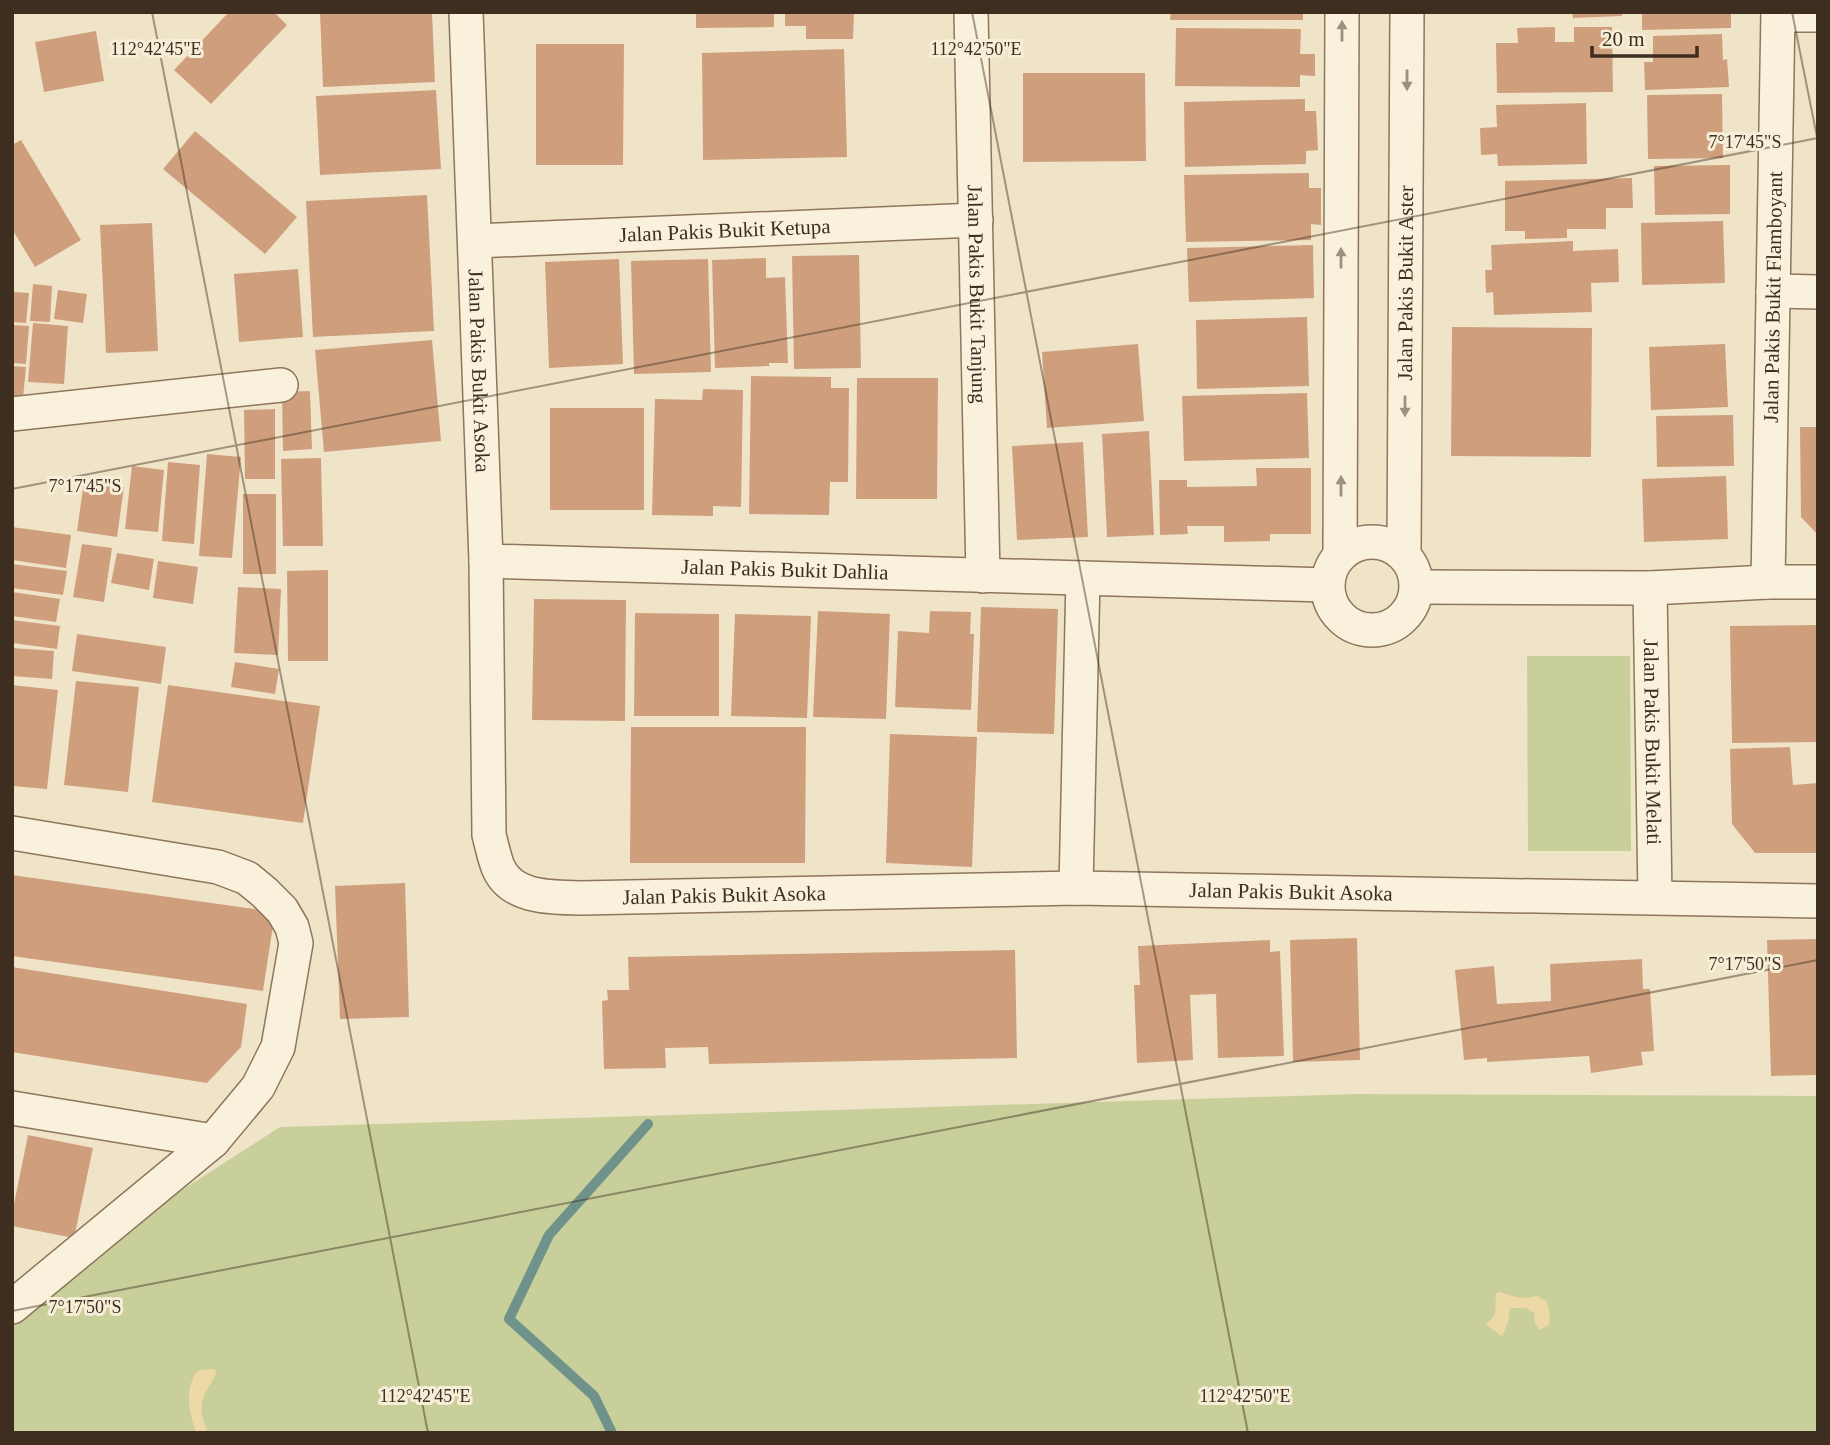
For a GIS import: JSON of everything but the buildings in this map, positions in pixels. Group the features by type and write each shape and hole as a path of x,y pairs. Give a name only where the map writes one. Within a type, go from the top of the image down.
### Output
{"street":[{"name":"Jalan Pakis Bukit Asoka","path":"466,12 486,561 489,835 499,870 514,887 538,897 581,898 1076,888 1818,901"},
{"name":"Jalan Pakis Bukit Tanjung","path":"971,12 983,576"},
{"path":"1340,554 1342,12"},
{"name":"Jalan Pakis Bukit Aster","path":"1404,554 1407,12"},
{"path":"1778,13 1818,15"},
{"name":"Jalan Pakis Bukit Flamboyant","path":"1768,582 1778,13"},
{"name":"Jalan Pakis Bukit Ketupa","path":"475,241 976,219"},
{"path":"1773,291 1818,292"},
{"path":"12,414 281,385"},
{"path":"1373,541 1389,544 1404,554 1414,569 1416,587 1413,604 1403,618 1388,627 1371,630 1354,627 1340,617 1330,603 1327,585 1331,568 1340,554 1355,544 1373,541"},
{"name":"Jalan Pakis Bukit Dahlia","path":"486,561 1327,585"},
{"path":"1076,888 1083,578"},
{"path":"1416,587 1650,588 1818,582"},
{"name":"Jalan Pakis Bukit Melati","path":"1650,588 1655,897"},
{"path":"12,833 218,867 247,878 282,910 296,943 278,1047 258,1087 213,1141 12,1307"},
{"path":"12,1108 213,1141"}],"green space":[{"path":"1527,656 1630,656 1631,851 1528,851"},
{"path":"1356,1094 1818,1096 1818,1433 12,1433 12,1299 280,1127"}],"sand":[{"path":"1500,1292 1527,1298 1537,1296 1547,1301 1549,1325 1540,1330 1535,1324 1534,1313 1526,1308 1510,1308 1502,1336 1486,1325 1495,1315 1496,1294"},
{"path":"216,1370 202,1408 208,1433 196,1433 190,1409 190,1386 197,1371"}],"waterway":[{"path":"612,1433 594,1396 509,1319 549,1235 648,1124"}]}
